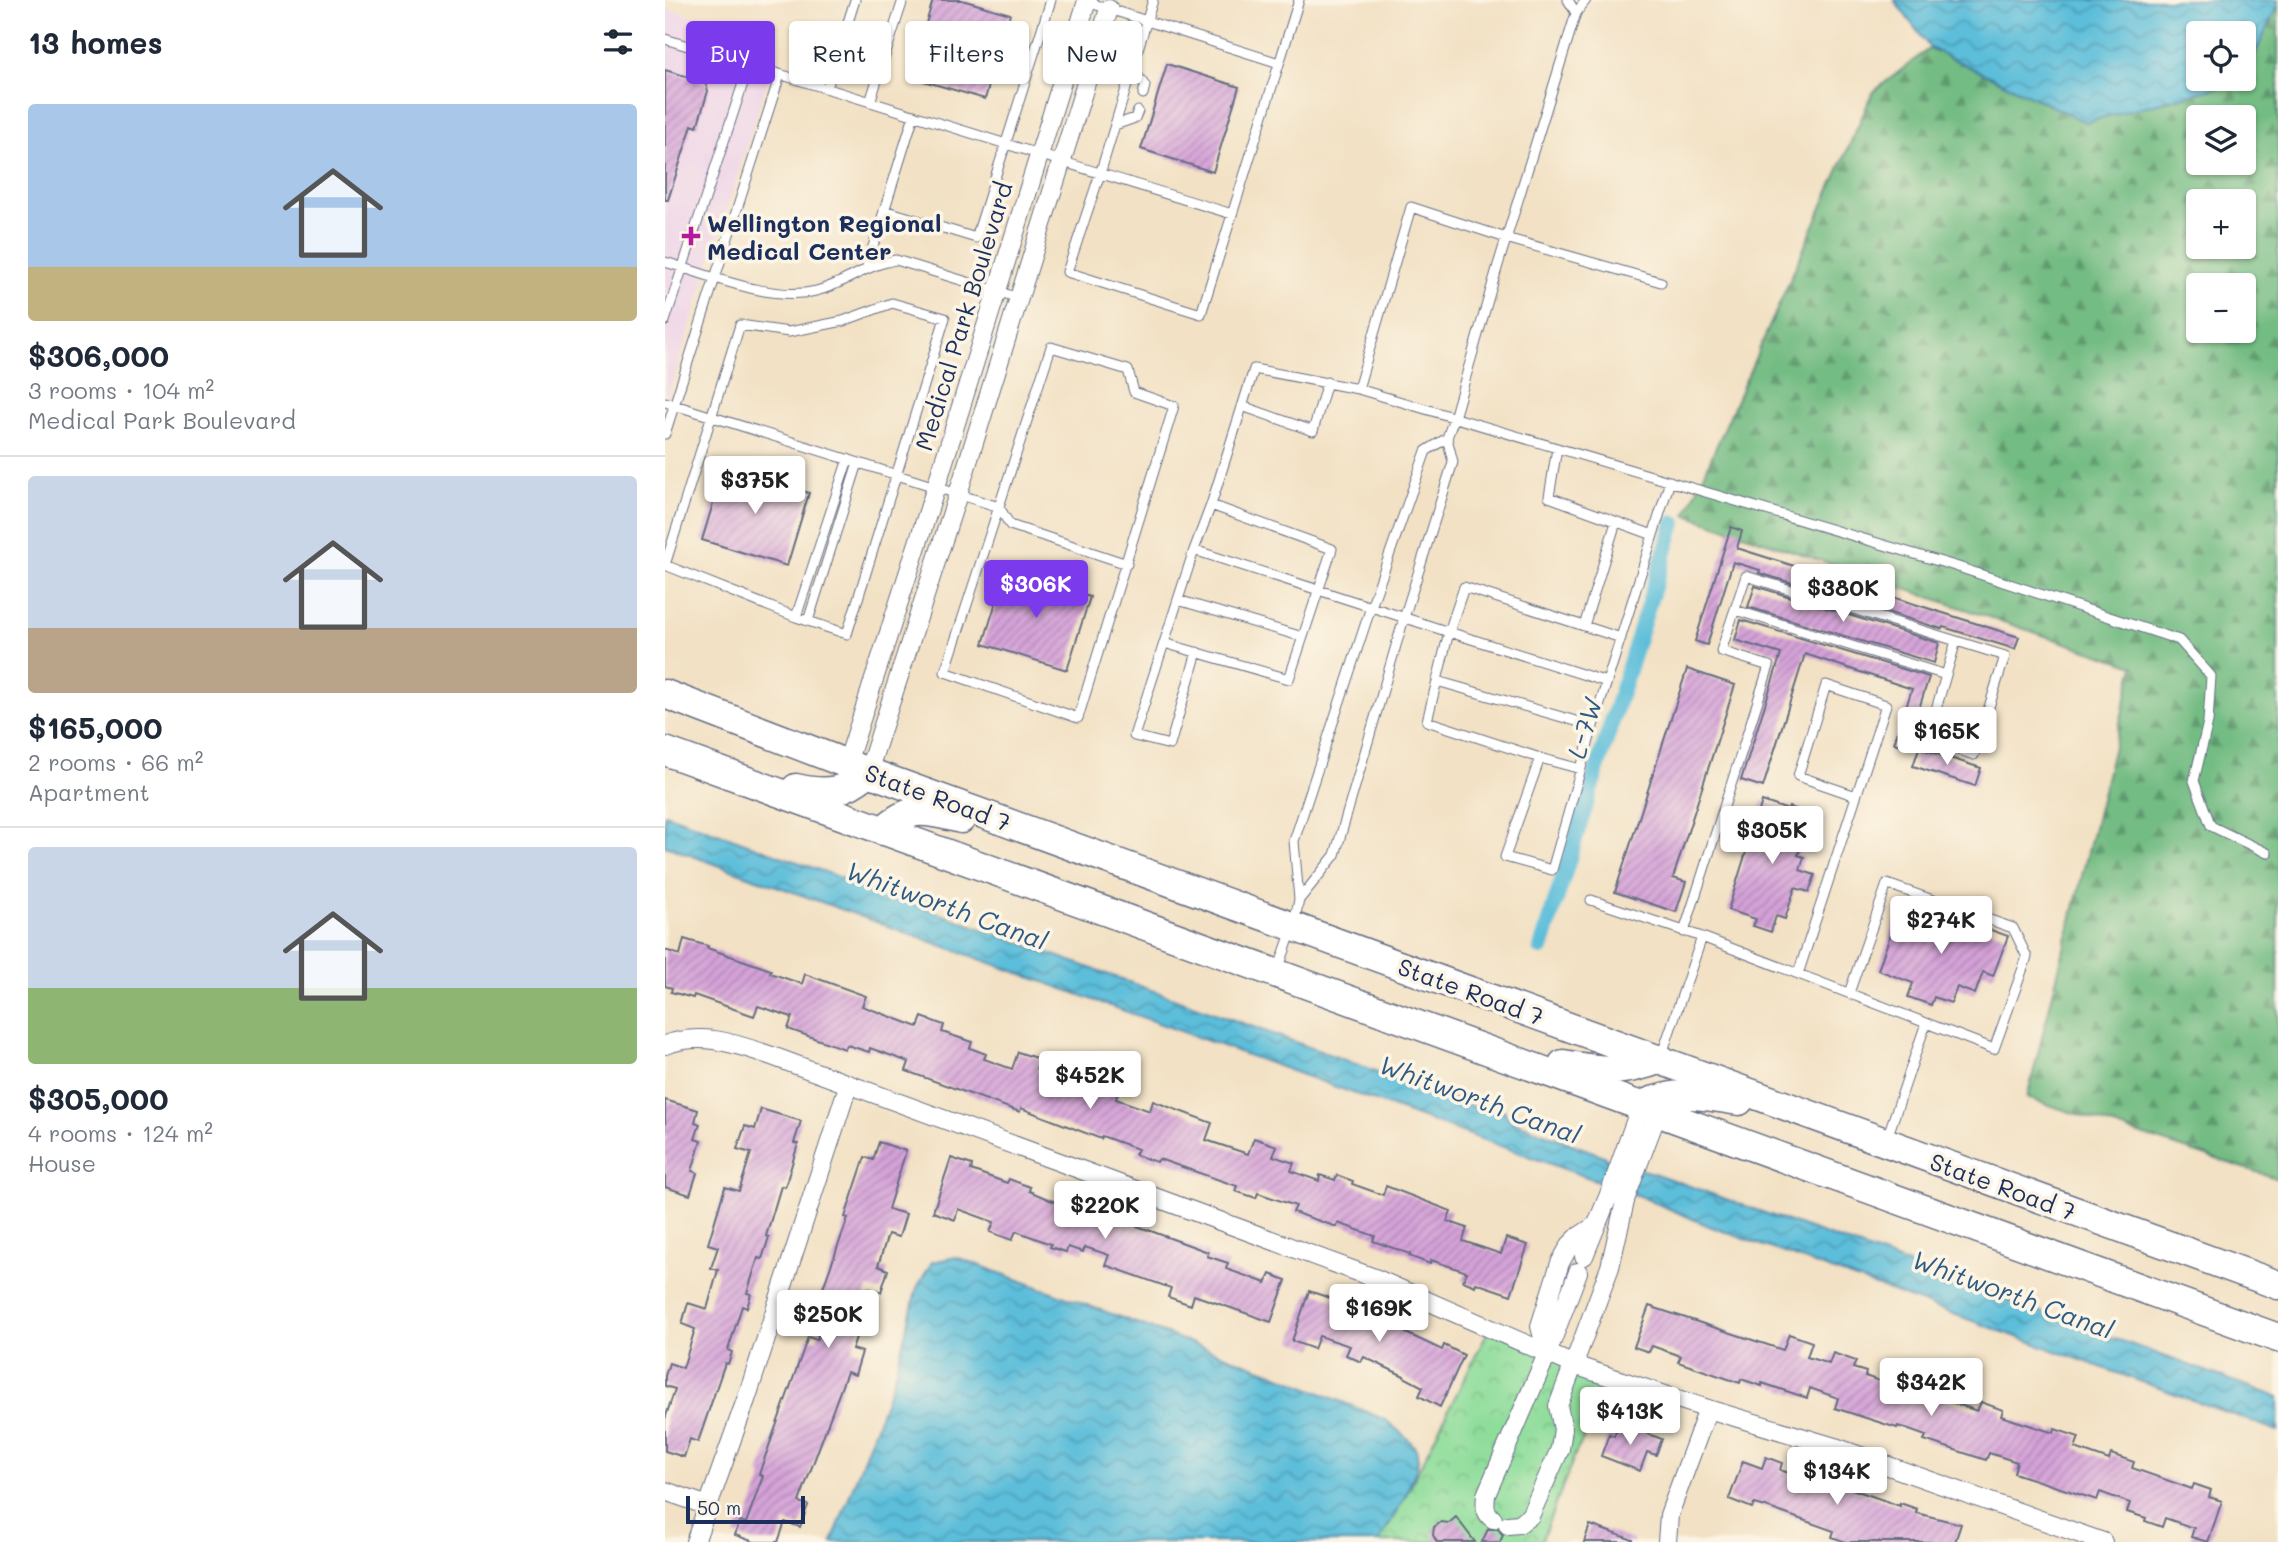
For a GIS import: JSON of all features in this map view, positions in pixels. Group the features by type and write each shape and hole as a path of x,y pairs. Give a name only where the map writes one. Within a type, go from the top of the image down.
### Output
{"main road":[{"name":"State Road 7","path":"665,694 858,768 1072,845 1296,914 1661,1059 2278,1285"},
{"name":"State Road 7","path":"665,751 2278,1338"},
{"path":"722,772 817,793 840,790 854,784 858,768"},
{"path":"883,831 895,818 911,812 933,813 1072,845"},
{"path":"1478,1047 1596,1070 1625,1070 1661,1059"},
{"path":"1650,1109 1662,1097 1685,1093 1794,1109"}],"street":[{"name":"Medical Park Boulevard","path":"858,768 885,645 1040,153 1085,1"},
{"name":"Medical Park Boulevard","path":"858,768 907,652 1109,9"},
{"path":"885,645 907,652"},
{"path":"665,1045 696,1038 733,1043 1377,1279 1574,1365 1835,1447 2103,1542"},
{"path":"695,1542 747,1398 848,1086"},
{"path":"1618,1195 1596,1225 1547,1354 1486,1495 1486,1512 1501,1522 1519,1524 1530,1516 1560,1448 1563,1429 1558,1406 1610,1267 1618,1195 1650,1109"},
{"path":"1547,1354 1540,1326 1551,1288 1570,1245 1596,1225"},
{"path":"1551,1288 1596,1304"},
{"path":"1530,1395 1558,1406"},
{"path":"1667,1542 1669,1515 1708,1409"},
{"path":"665,1491 708,1506"}],"lane":[{"path":"827,88 855,0"},
{"path":"870,102 903,0"},
{"path":"884,210 976,238 1051,0"},
{"path":"1142,37 1153,0"},
{"path":"1127,84 1067,272 1201,314 1299,0"},
{"path":"1568,0 1577,13"},
{"path":"1277,974 1296,914 1335,855 1404,618 1453,463 1447,438 1577,13 1586,0"},
{"path":"1085,1 1279,64"},
{"path":"665,38 686,45"},
{"path":"775,73 1232,214"},
{"path":"665,435 670,403 715,278 780,75"},
{"path":"1142,82 1145,86 1143,94"},
{"path":"665,321 742,84"},
{"path":"1115,125 1135,118 1138,111"},
{"path":"866,269 914,115"},
{"path":"1359,389 1411,207 1506,238 1661,282"},
{"path":"665,262 715,278 791,294 839,284 879,262 896,260 1019,298"},
{"path":"892,303 945,318 895,474 847,634 796,617 665,565 740,325 789,332 843,321 892,303"},
{"path":"1051,347 1128,370 1134,392 1174,406 1077,718 945,672 999,507 1051,347"},
{"path":"1197,652 1170,745 1134,736 1254,369 1327,382 1359,389 1955,566 2179,640 2211,676 2208,722 2194,781 2211,826 2267,853"},
{"path":"1242,406 1313,431 1327,382"},
{"path":"670,403 999,507 1010,525 1127,564"},
{"path":"1296,914 1294,841 1371,607 1426,452 1447,438"},
{"path":"1557,448 1549,497 1653,535"},
{"path":"796,617 848,459"},
{"path":"808,621 859,463"},
{"path":"1540,758 1506,857 1552,870 1593,726 1670,481"},
{"path":"1164,643 1289,679 1332,549 1211,505"},
{"path":"1584,626 1616,522"},
{"path":"1194,550 1607,682"},
{"path":"1684,932 1769,666 1721,651 1746,576 1956,641 2004,656 1974,755 1927,740 1956,641"},
{"path":"1581,769 1427,721 1449,632 1464,587 1621,638"},
{"path":"1178,600 1303,637"},
{"path":"1735,610 1946,676"},
{"path":"1437,681 1593,726"},
{"path":"1798,974 1886,705 1826,685 1798,776 1856,796"},
{"path":"1591,900 1702,937 1994,1049 2027,957 2013,928 1887,884 1849,993"},
{"path":"1661,1059 1702,937"},
{"path":"1885,1143 1926,1023"}],"shaded area":[{"name":"Wellington Regional Medical Center","path":"665,8 706,21 686,21 686,84 766,84 665,405"}],"green space":[{"path":"2278,4 2278,1179 2027,1098 2134,666 1686,515 1873,92 1930,48 2085,122 2204,91 2256,91 2256,52"},
{"path":"1489,1329 1618,1380 1576,1452 1541,1542 1379,1542 1405,1497"}],"water":[{"path":"1894,0 2278,0 2256,52 2256,21 2186,21 2186,91 2204,91 2085,122 1930,48"},
{"path":"665,814 1477,1108 1486,1104 1504,1110 1509,1120 1604,1156 1607,1160 1656,1174 2278,1397 2278,1431 1709,1226 1598,1181 665,846"},
{"path":"956,1257 1270,1372 1386,1420 1409,1440 1416,1449 1418,1459 1405,1497 1379,1542 832,1542 893,1381 917,1288 932,1262"}],"building":[{"path":"933,0 962,0 1010,14 1008,21 927,21"},
{"path":"1167,64 1239,87 1213,172 1141,149"},
{"path":"665,70 686,76 686,84 706,84 708,91 697,127 692,125 668,200 665,200"},
{"path":"934,84 989,84 985,99"},
{"path":"724,467 809,493 787,566 702,540"},
{"path":"1731,527 1742,531 1737,548 2019,637 2015,649 1759,573 1760,570 1733,562 1707,645 1695,641"},
{"path":"1006,570 1090,597 1067,670 983,644"},
{"path":"1755,586 1939,643 1934,663 1748,607"},
{"path":"1741,620 1929,677 1907,747 1894,743 1912,689 1805,654 1763,787 1741,780 1781,654 1735,640"},
{"path":"1687,669 1735,685 1673,878 1686,882 1676,912 1615,892"},
{"path":"1919,748 1981,768 1975,786 1913,766"},
{"path":"1762,801 1788,810 1789,807 1812,814 1798,855 1804,857 1800,870 1815,875 1809,892 1795,888 1785,919 1776,916 1771,932 1753,926 1756,919 1728,910"},
{"path":"1934,910 2008,936 1993,976 1983,972 1975,994 1957,987 1951,1003 1934,997 1931,1005 1908,997 1913,983 1878,970 1897,916 1928,928"},
{"path":"684,939 802,984 805,974 866,996 862,1006 918,1027 922,1017 944,1025 942,1032 972,1042 970,1048 986,1054 984,1059 1012,1069 1018,1052 1039,1059 1036,1069 1057,1077 1054,1084 1091,1097 1097,1081 1119,1089 1116,1099 1150,1111 1153,1101 1212,1123 1206,1140 1248,1154 1254,1138 1277,1146 1273,1156 1294,1163 1291,1171 1319,1181 1320,1175 1335,1180 1337,1175 1353,1181 1352,1184 1383,1195 1386,1186 1451,1211 1447,1221 1467,1228 1463,1241 1501,1254 1506,1238 1528,1245 1511,1295 1463,1281 1467,1272 1431,1260 1430,1264 1409,1256 1410,1254 1373,1241 1375,1236 1293,1212 1296,1206 1258,1193 1256,1198 1235,1191 1237,1186 1159,1159 1157,1162 1135,1155 1138,1149 1102,1136 1101,1139 1021,1108 1020,1112 906,1071 909,1062 870,1048 869,1052 847,1045 845,1049 788,1029 792,1017 758,1006 754,1016 694,995 693,998 671,992 672,988 665,986 665,950 680,955"},
{"path":"665,1100 698,1110 695,1122 700,1124 695,1139 701,1141 692,1171 697,1173 690,1195 665,1187"},
{"path":"761,1109 801,1121 794,1143 798,1144 785,1187 781,1186 762,1259 758,1258 747,1293 751,1294 747,1308 742,1306 728,1350 732,1352 728,1364 725,1363 698,1442 690,1439 684,1457 665,1451 665,1419 675,1389 665,1386 665,1376 669,1363 683,1368 695,1329 682,1324 688,1303 707,1309 718,1270 711,1268 718,1247 708,1244 725,1187 739,1191 751,1153 737,1149 745,1126 755,1129"},
{"path":"879,1142 906,1151 888,1209 906,1214 899,1237 888,1234 878,1266 888,1270 881,1292 868,1288 855,1327 859,1328 852,1349 862,1352 855,1375 847,1372 799,1502 808,1505 800,1527 785,1522 778,1542 754,1542 735,1535 740,1521 746,1523 763,1476 759,1474 808,1337 817,1340 827,1305 818,1302 848,1218 845,1217 865,1157 873,1160"},
{"path":"951,1158 972,1165 971,1170 1007,1183 1009,1179 1030,1187 1029,1191 1050,1200 1078,1210 1080,1205 1208,1252 1207,1256 1228,1263 1226,1269 1266,1283 1270,1274 1286,1280 1271,1322 1194,1295 1191,1305 1168,1297 1171,1288 1105,1265 1109,1255 1085,1247 1083,1252 1068,1247 1066,1252 1016,1231 1012,1240 990,1232 994,1222 958,1209 955,1220 933,1212"},
{"path":"1309,1291 1345,1303 1377,1321 1379,1316 1408,1329 1406,1333 1442,1350 1444,1345 1464,1355 1440,1407 1419,1396 1423,1387 1404,1376 1364,1357 1361,1362 1346,1355 1350,1346 1319,1336 1314,1349 1292,1341"},
{"path":"1649,1306 1783,1350 1789,1334 1812,1342 1807,1357 1829,1364 1833,1353 1856,1361 1853,1368 1866,1372 1865,1376 1888,1384 1892,1370 1915,1378 1911,1388 1977,1411 1981,1402 2003,1410 2001,1416 2054,1433 2055,1429 2079,1437 2075,1448 2109,1460 2111,1454 2134,1462 2132,1468 2192,1489 2194,1484 2211,1490 2209,1497 2222,1501 2208,1542 2191,1537 2194,1528 2165,1518 2162,1527 2145,1521 2146,1518 2127,1512 2130,1503 2100,1492 2097,1500 2014,1473 2017,1462 1989,1453 1986,1460 1924,1440 1926,1436 1898,1426 1897,1428 1835,1408 1838,1398 1810,1388 1807,1398 1762,1383 1762,1386 1741,1379 1740,1383 1678,1362 1681,1356 1652,1346 1649,1352 1634,1347"},
{"path":"1619,1423 1662,1439 1656,1455 1647,1452 1640,1471 1601,1456 1609,1434 1614,1436"},
{"path":"1766,1457 1782,1463 1780,1470 1810,1480 1813,1471 1853,1485 1852,1489 1900,1506 1900,1503 1917,1509 1916,1513 1961,1524 1955,1542 1846,1542 1832,1537 1834,1531 1766,1507 1754,1504 1752,1508 1729,1499 1743,1461 1762,1468"},
{"path":"1456,1517 1475,1542 1437,1542 1433,1535 1434,1527 1441,1522 1449,1523"},
{"path":"1590,1525 1633,1540 1633,1542 1584,1542"},
{"path":"1488,1529 1498,1529 1503,1535 1500,1542 1482,1542"}],"waterway":[{"name":"L-7W","path":"1541,948 1674,523"}],"place":[{"name":"Wellington Regional Medical Center","path":"691,236"}],"water label":[{"name":"Whitworth Canal","path":"947,905"},
{"name":"Whitworth Canal","path":"1480,1099"},
{"name":"Whitworth Canal","path":"2013,1294"}]}
